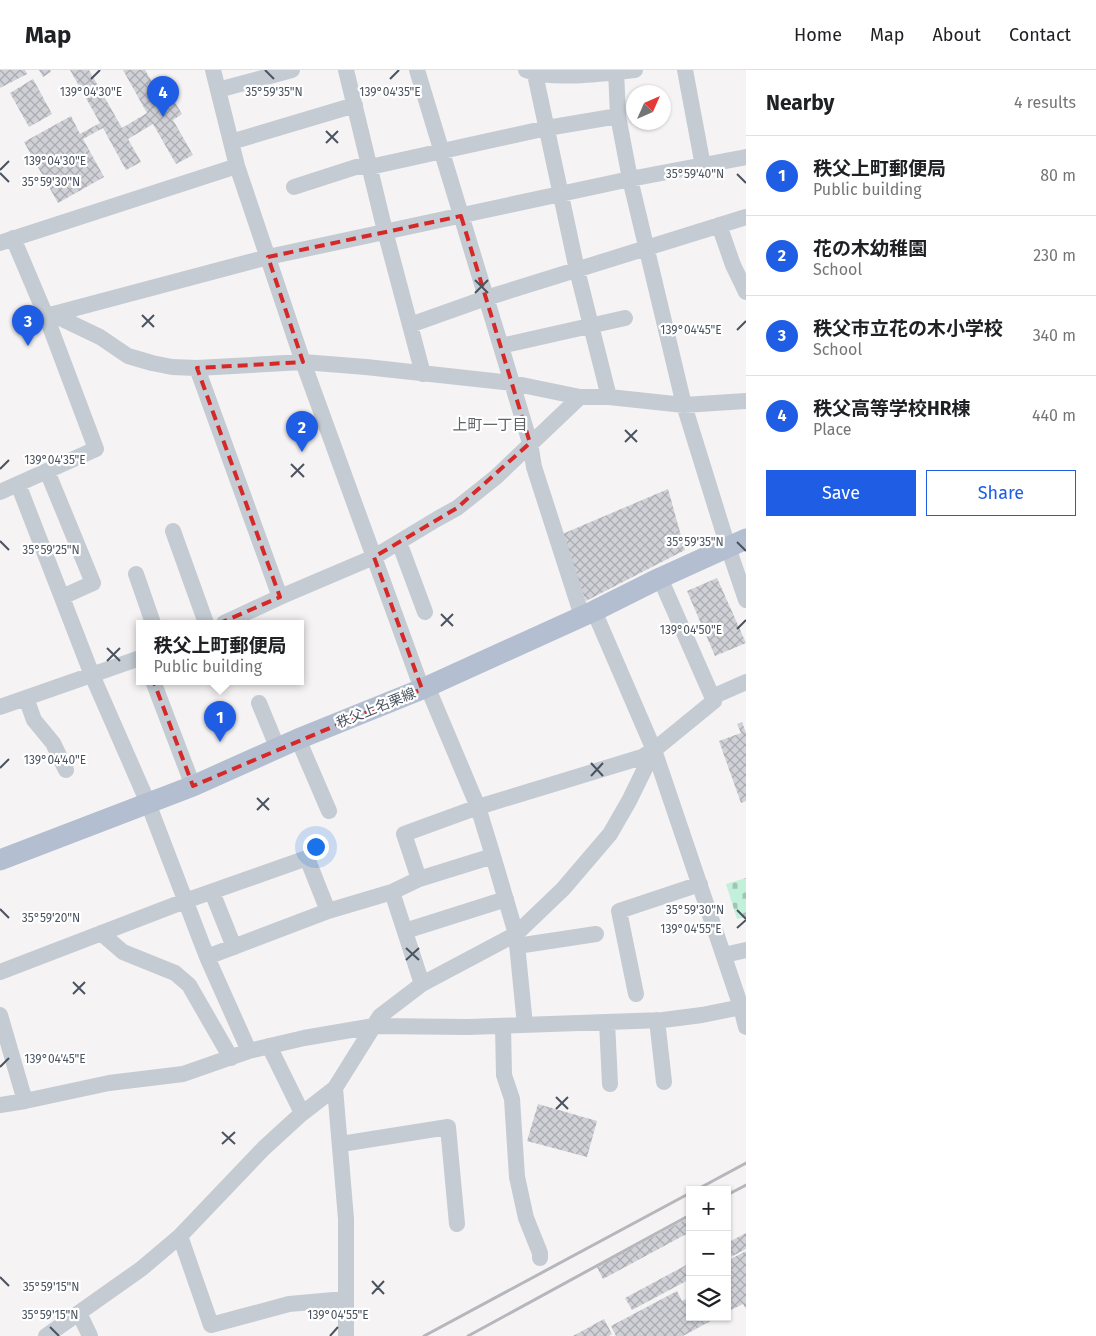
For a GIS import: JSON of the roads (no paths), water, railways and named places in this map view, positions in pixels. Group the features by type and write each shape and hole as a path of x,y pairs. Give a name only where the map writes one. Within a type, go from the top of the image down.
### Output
{"main road":[{"name":"秩父上名栗線","path":"0,860 193,786 298,739 424,688 588,614 660,578 737,543"}],"street":[{"path":"213,70 237,166 303,362 424,688 478,807 506,899 516,940 525,1025"},
{"path":"218,90 292,70"},
{"path":"346,70 385,231 423,374"},
{"path":"416,70 530,443 534,467 588,614 654,750 724,955 744,1007 746,1027"},
{"path":"608,396 577,270 547,128 530,72 560,75 636,70"},
{"path":"685,70 703,166"},
{"path":"616,71 618,116 630,179 684,405 737,543 746,600"},
{"path":"231,142 355,105"},
{"path":"294,187 356,167 370,167 547,128 618,116"},
{"path":"50,315 268,257 630,179 746,157"},
{"path":"0,492 96,449 50,315 6,241 237,166"},
{"path":"410,325 486,298 746,217"},
{"path":"718,225 733,265 746,292"},
{"path":"50,315 100,337 128,356 172,367 197,368 303,362 512,383 580,396 608,396 684,405 746,401"},
{"path":"501,346 625,318"},
{"path":"197,368 280,597"},
{"path":"249,618 280,597 374,557 457,508 496,477 580,396"},
{"path":"47,471 93,583 62,597"},
{"path":"18,484 92,675 148,802 208,957 249,1051"},
{"path":"173,531 205,620"},
{"path":"399,542 425,612"},
{"path":"136,574 152,620"},
{"path":"419,879 404,834 478,807 642,756 654,750 714,701 660,578"},
{"path":"0,707 136,659"},
{"path":"712,697 746,682"},
{"path":"155,685 193,786"},
{"path":"26,698 34,720 53,743 66,770"},
{"path":"259,703 278,749"},
{"path":"298,739 329,811"},
{"path":"516,940 610,834 629,801 654,750"},
{"path":"208,957 328,912 392,892 419,879 493,856"},
{"path":"0,972 186,901 307,858 328,912"},
{"path":"636,994 619,911 700,884"},
{"path":"212,892 234,947"},
{"path":"392,892 422,984"},
{"path":"405,931 506,899"},
{"path":"101,933 122,952 175,973 189,984 231,1058"},
{"path":"46,1336 141,1269 180,1236 264,1148 302,1113 335,1088 380,1016 422,984 516,940 596,934"},
{"path":"724,955 746,950"},
{"path":"0,1105 25,1102 109,1083 183,1074 249,1051 374,1026 503,1026 657,1020 702,1015 744,1007"},
{"path":"0,1015 25,1102"},
{"path":"657,1020 664,1082"},
{"path":"607,1022 610,1084"},
{"path":"503,1026 504,1075 512,1099 517,1177 526,1218 540,1253 540,1258"},
{"path":"269,1046 302,1113"},
{"path":"335,1088 346,1219 346,1336"},
{"path":"340,1144 448,1127 457,1224"},
{"path":"180,1236 212,1330 289,1304 345,1299"},
{"path":"79,1313 90,1336"}],"railway":[{"path":"703,1186 746,1163"},
{"path":"731,1193 746,1185"},
{"path":"424,1336 686,1195"},
{"path":"468,1336 686,1217"}],"place":[{"name":"秩父高等学校HR棟","path":"163,117"},
{"name":"秩父市立花の木小学校","path":"28,346"},
{"name":"花の木幼稚園","path":"302,452"},
{"name":"秩父上町郵便局","path":"220,742"}],"district":[{"name":"上町一丁目","path":"490,425"}]}
